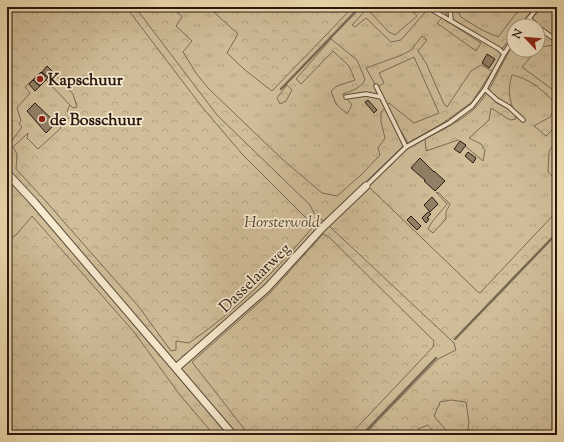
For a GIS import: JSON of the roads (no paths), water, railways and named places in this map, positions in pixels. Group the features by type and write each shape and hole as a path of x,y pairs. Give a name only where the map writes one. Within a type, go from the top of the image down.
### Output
{"street":[{"path":"7,173 34,202 233,435"},
{"name":"Dasselaarweg","path":"176,368 267,288 323,228 366,186"}],"lane":[{"path":"450,7 451,21"},
{"path":"529,18 538,7"},
{"path":"434,11 499,49 504,54"},
{"path":"546,32 557,41"},
{"path":"366,186 406,147 449,123 472,106 485,89 506,51"},
{"path":"376,86 406,147"},
{"path":"485,89 497,100 509,107 523,120"},
{"path":"346,97 366,94 381,97"}],"waterway":[{"path":"281,89 360,7"},
{"path":"455,339 557,233"},
{"path":"362,435 436,358"}],"place":[{"name":"Kapschuur","path":"40,79"},
{"name":"de Bosschuur","path":"42,119"}],"park label":[{"name":"Horsterwold","path":"282,221"}]}
